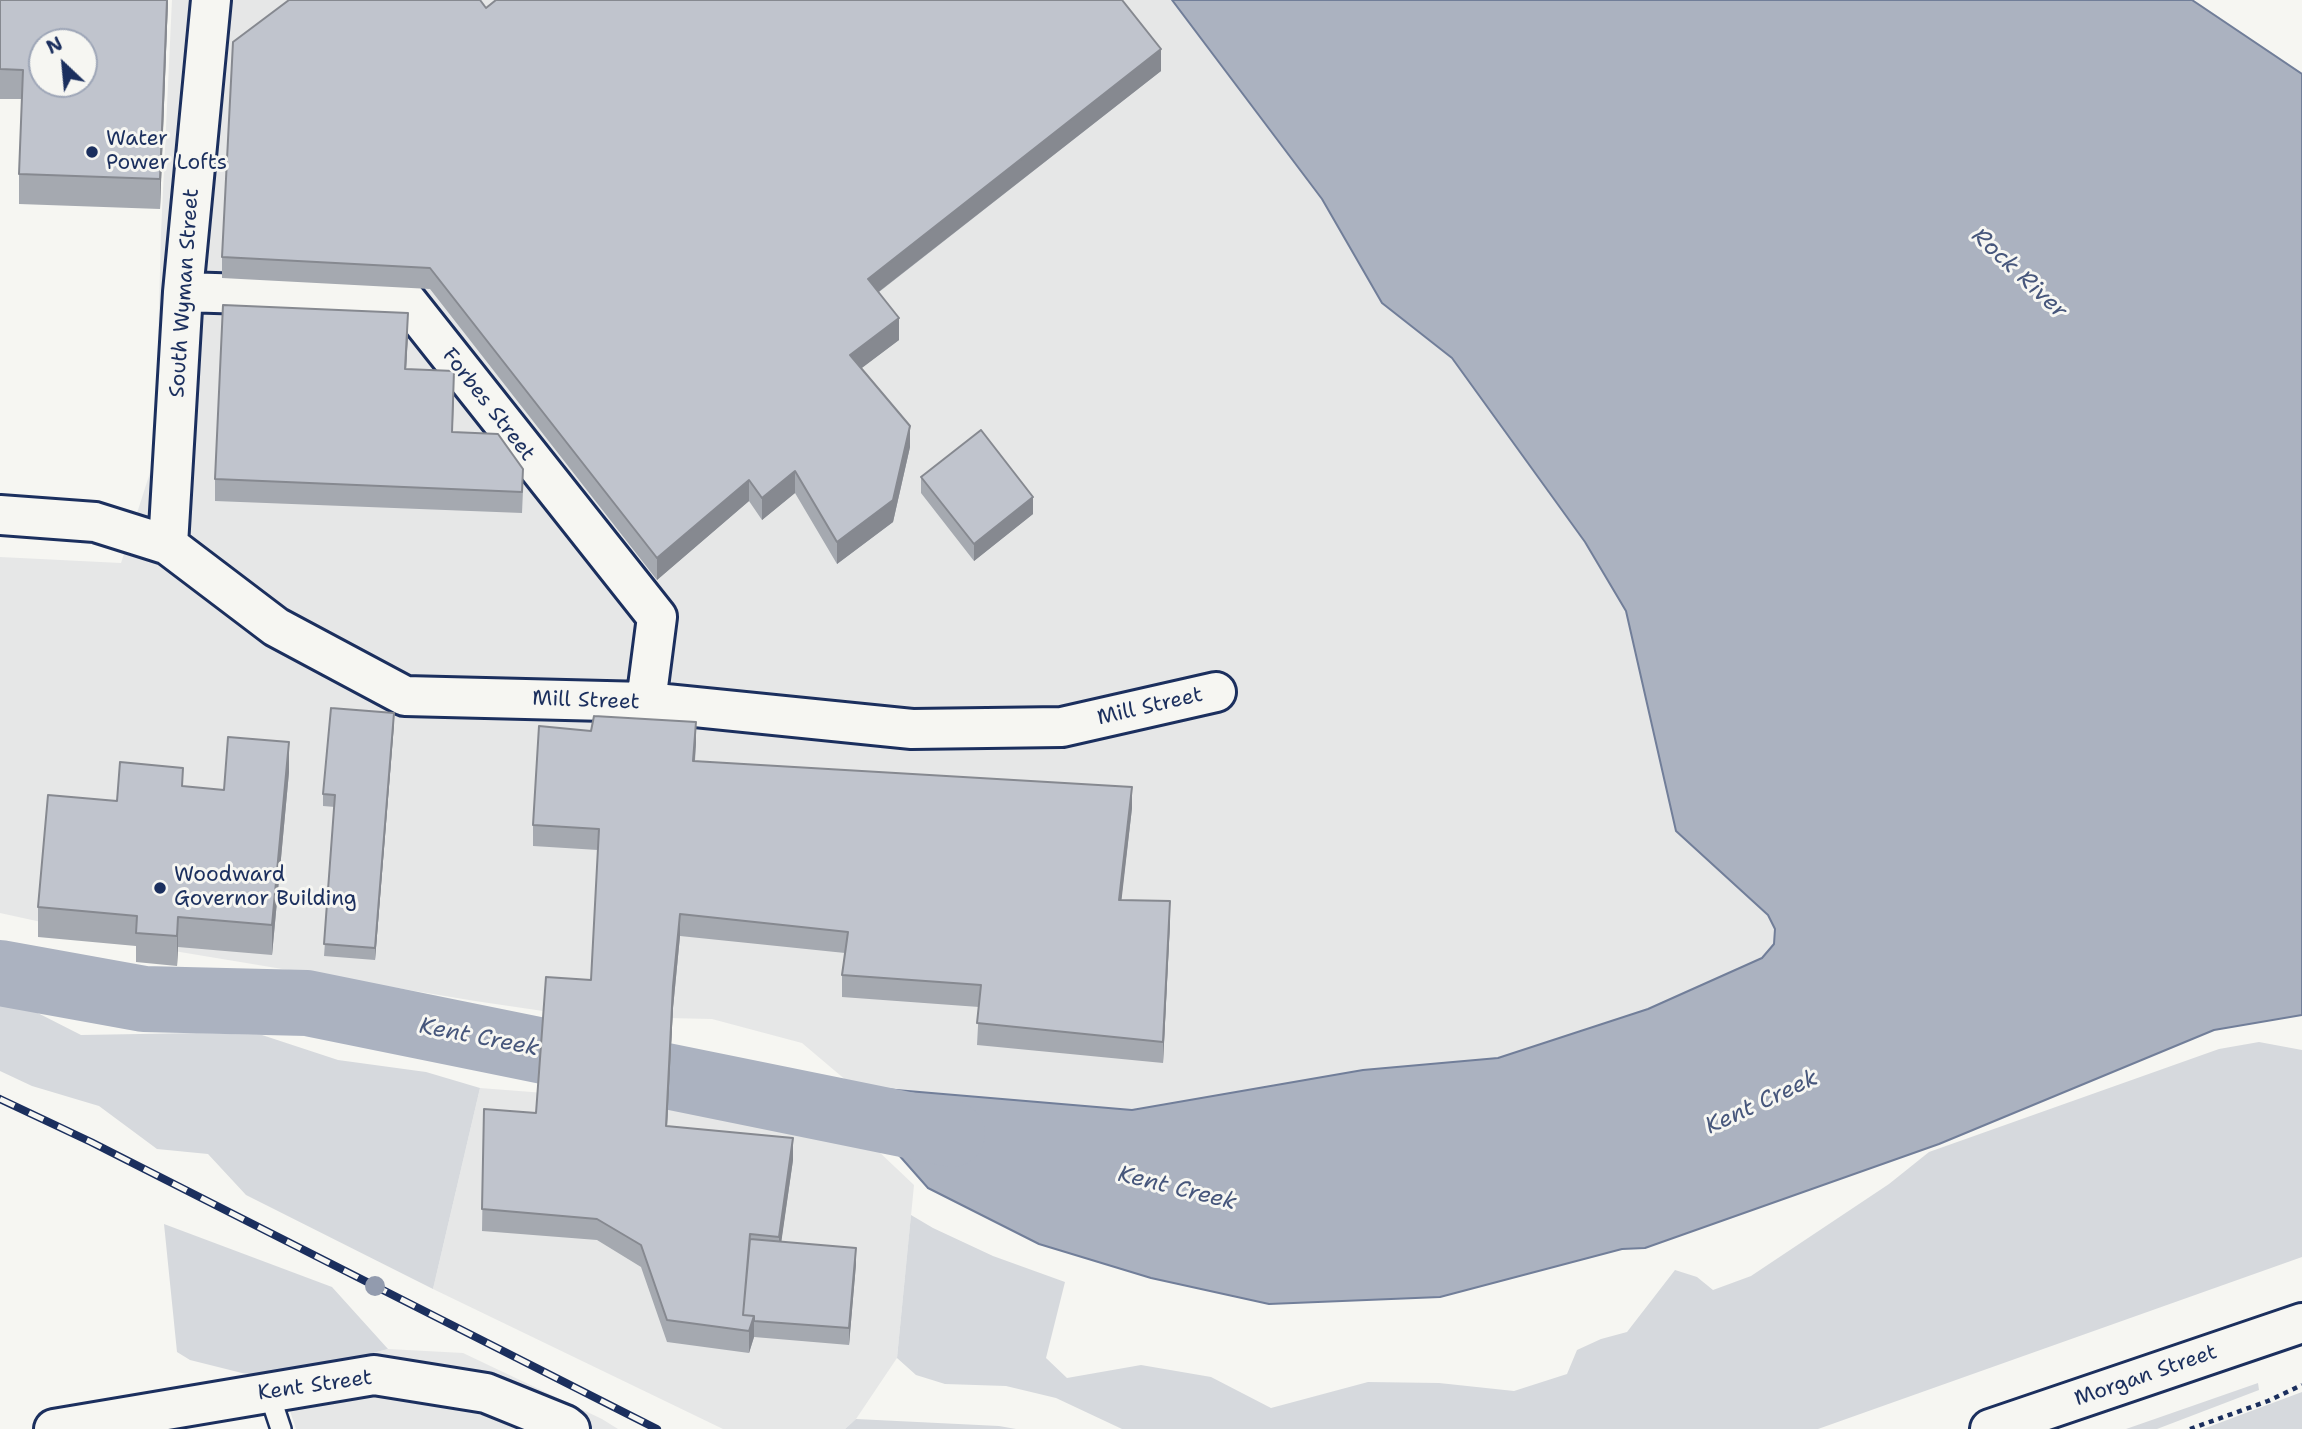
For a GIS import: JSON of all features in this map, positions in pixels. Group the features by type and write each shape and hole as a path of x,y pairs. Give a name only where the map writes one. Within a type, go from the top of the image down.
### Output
{"street":[{"name":"South Wyman Street","path":"168,545 183,292 211,0"},
{"name":"Forbes Street","path":"183,292 405,299 657,617 646,702"},
{"name":"Mill Street","path":"0,515 95,522 168,545 276,627 405,696 646,702 912,729 1062,727 1216,692"},
{"name":"Morgan Street","path":"1990,1429 2302,1323"},
{"name":"Kent Street","path":"54,1429 202,1410 269,1393 374,1375 486,1393 570,1429"}],"lane":[{"path":"269,1393 281,1429"}],"path":[{"path":"2190,1429 2268,1401 2302,1385"}],"shaded area":[{"path":"172,0 1172,0 1322,199 1382,303 1452,358 1584,542 1626,611 1775,929 1774,944 1763,958 1648,1009 1498,1058 1363,1070 1132,1110 854,1087 802,1043 712,1019 577,1016 475,1001 174,951 0,913 0,557 121,563 155,457 161,233"},
{"path":"0,1001 22,1005 81,1035 262,1035 338,1060 426,1072 480,1088 433,1289 246,1195 208,1154 157,1149 99,1106 32,1086 0,1071"},
{"path":"2259,1042 2302,1050 2302,1257 1818,1429 1122,1429 1056,1398 1006,1386 945,1384 916,1375 897,1358 911,1215 993,1256 1065,1282 1046,1358 1067,1378 1141,1365 1211,1377 1271,1408 1368,1382 1439,1383 1514,1391 1567,1374 1577,1350 1601,1339 1627,1332 1675,1270 1697,1277 1713,1290 1751,1276 1889,1184 1929,1152 2219,1049"},
{"path":"480,1088 687,1104 815,1123 876,1149 914,1185 897,1358 856,1419 845,1429 723,1429 433,1289"},
{"path":"164,1224 332,1287 388,1349 279,1378 242,1373 190,1360 177,1352"},
{"path":"388,1349 463,1353 618,1429 296,1429 279,1378"},
{"path":"2258,1383 2259,1390 2157,1429 2126,1429"},
{"path":"2302,1392 2302,1429 2203,1429"},
{"path":"856,1419 999,1426 1016,1429 845,1429"}],"water":[{"name":"Rock River","path":"1172,0 2192,0 2302,74 2302,1015 2214,1030 1939,1144 1645,1248 1622,1249 1440,1297 1269,1304 1151,1278 1039,1244 928,1188 837,1085 1132,1110 1363,1070 1498,1058 1648,1009 1762,958 1774,944 1775,929 1768,915 1676,831 1626,611 1585,542 1452,358 1382,303 1322,199"}],"building":[{"name":"Water Power Lofts","path":"0,0 167,0 160,179 19,174 23,70 0,69"},
{"path":"289,0 480,0 486,8 496,0 1122,0 1161,49 868,279 899,318 850,355 910,426 893,500 837,542 795,471 762,498 749,480 657,558 430,268 222,257 233,42"},
{"path":"223,305 408,313 405,369 454,371 452,432 498,434 523,469 522,492 215,479"},
{"path":"981,430 1033,497 974,544 921,477"},
{"path":"331,708 394,713 375,948 324,944 335,795 323,794"},
{"path":"594,716 696,722 693,761 1132,787 1119,900 1170,901 1163,1042 977,1023 981,985 842,975 848,932 680,914 673,986 666,1126 793,1138 779,1237 750,1234 743,1315 754,1316 749,1331 667,1320 641,1245 597,1219 482,1209 484,1109 536,1113 546,977 591,980 599,829 533,825 539,726 591,731"},
{"name":"Woodward Governor Building","path":"228,737 289,742 272,925 178,917 177,936 136,933 137,916 38,907 48,795 117,801 120,762 183,768 182,786 224,790"},
{"path":"750,1239 856,1248 849,1328 754,1321 754,1316 743,1315"}],"waterway":[{"name":"Kent Creek","path":"0,973 144,999 307,1003 952,1134"}],"railway":[{"path":"0,1099 91,1142 657,1429"}],"place":[{"name":"Water Power Lofts","path":"92,152"},
{"name":"Woodward Governor Building","path":"160,888"}]}
